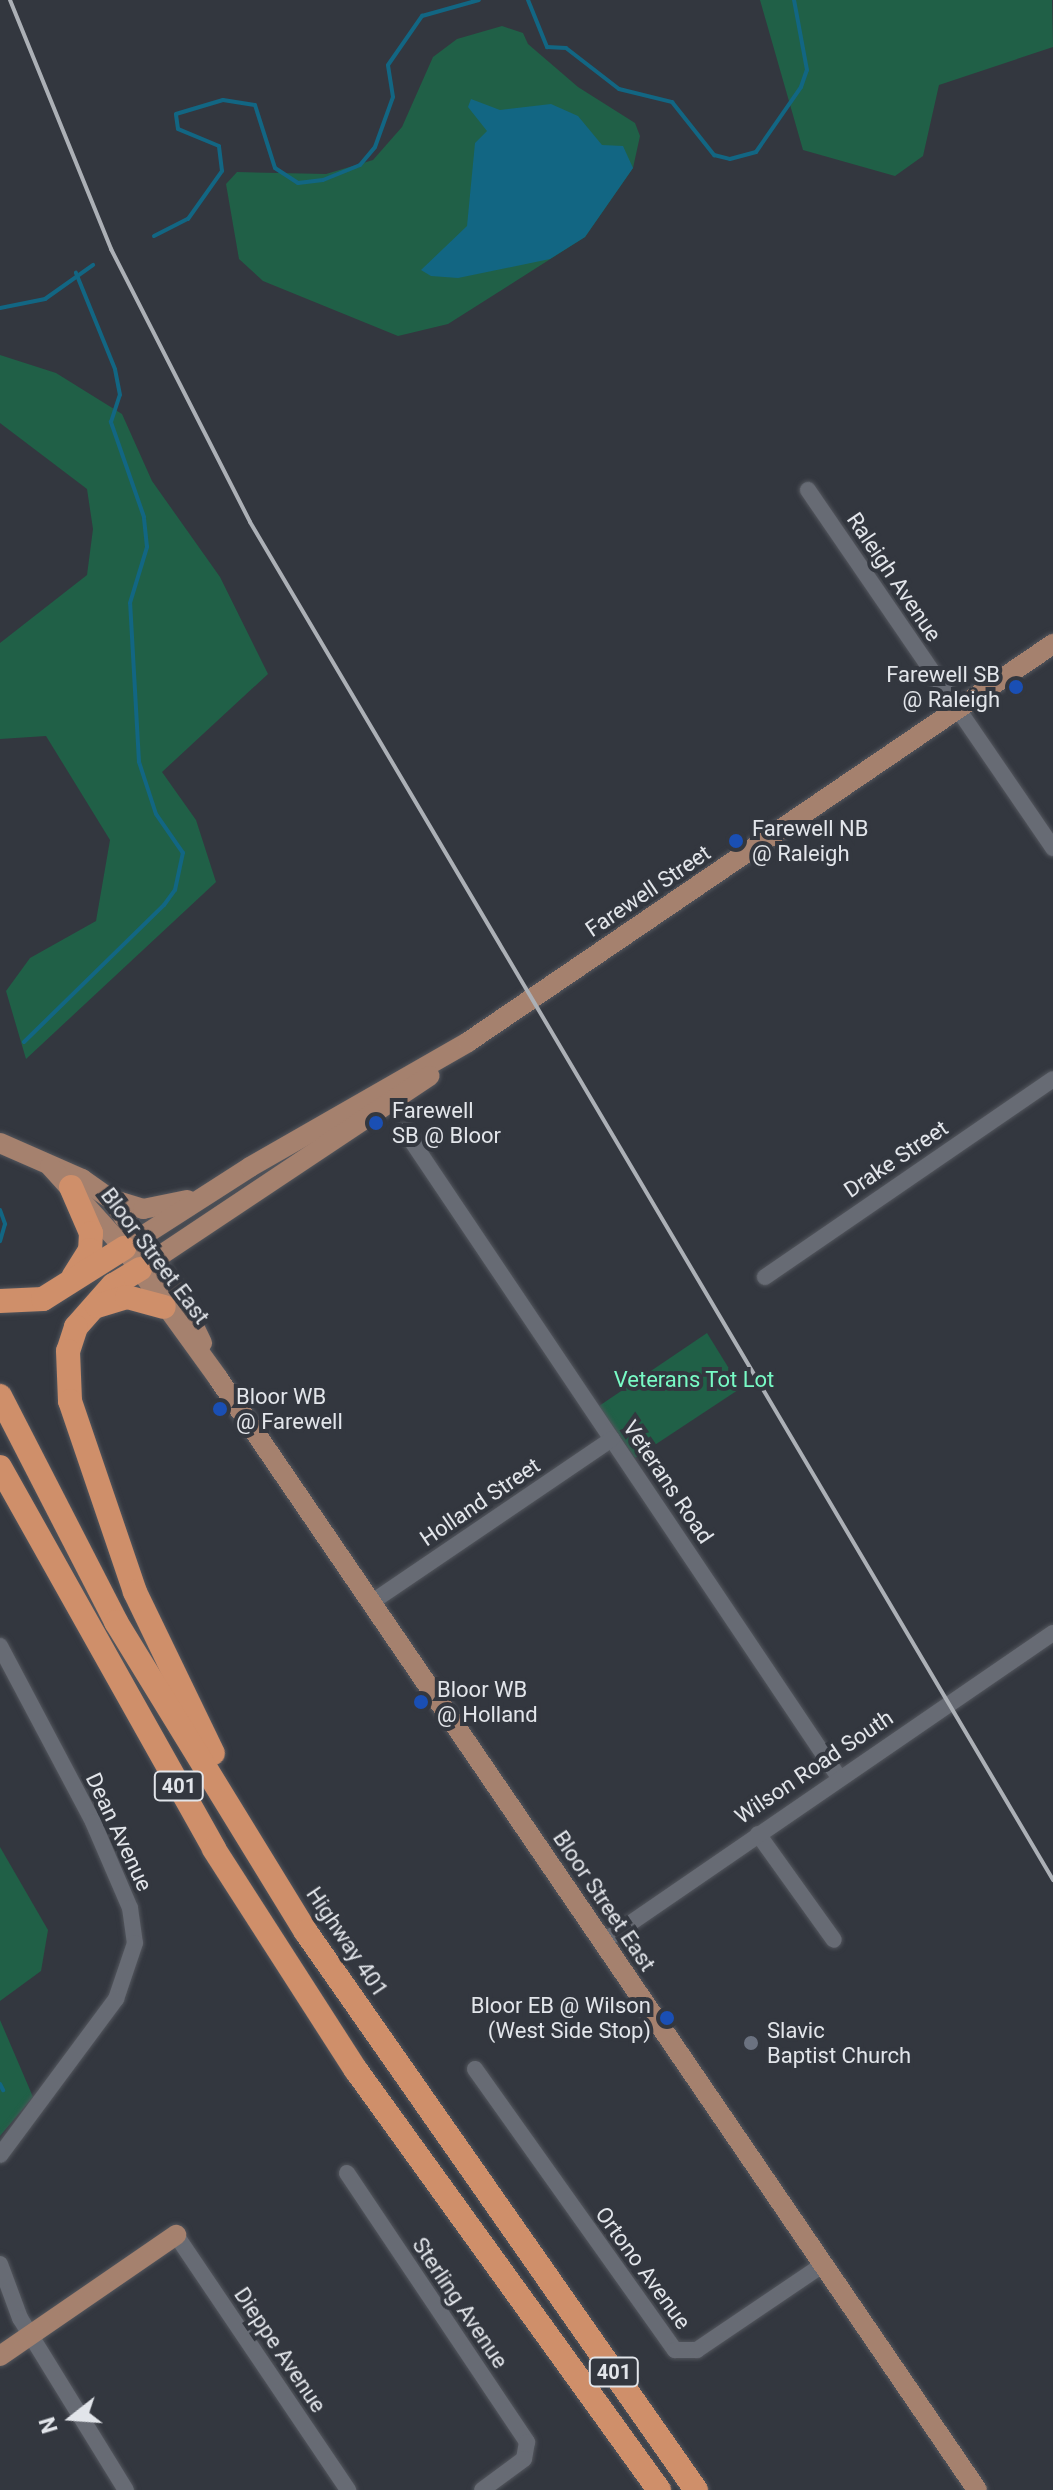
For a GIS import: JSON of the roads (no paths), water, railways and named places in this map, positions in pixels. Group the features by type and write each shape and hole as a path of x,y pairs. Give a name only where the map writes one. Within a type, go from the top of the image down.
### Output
{"highway":[{"path":"64,1286 83,1264 91,1239 71,1187"},
{"path":"0,1301 24,1304 64,1286 132,1242"},
{"path":"147,1264 87,1309 68,1351 70,1401 135,1592 306,1932"},
{"path":"87,1309 127,1297 164,1307"},
{"name":"Highway 401","path":"0,1396 116,1622 306,1932 696,2490"},
{"name":"401","path":"0,1467 214,1849 356,2070 659,2490"}],"main road":[{"name":"Farewell Street","path":"132,1242 468,1042 1053,644"},
{"name":"Farewell Street","path":"147,1264 463,1054 468,1042"},
{"name":"Bloor Street East","path":"0,1143 111,1199 132,1242 218,1378 977,2490"},
{"name":"Bloor Street East","path":"50,1166 132,1242"},
{"path":"111,1199 158,1208 210,1193"},
{"name":"Bloor Street East","path":"147,1264 164,1307 218,1378"},
{"path":"0,2356 176,2235"}],"street":[{"name":"Raleigh Avenue","path":"808,490 1053,848"},
{"name":"Drake Street","path":"765,1277 1053,1079"},
{"name":"Veterans Road","path":"405,1131 840,1779"},
{"name":"Holland Street","path":"372,1602 612,1439"},
{"name":"Wilson Road South","path":"603,1942 1053,1633"},
{"name":"Dean Avenue","path":"0,1646 93,1822 130,1908 135,1943 116,1999 0,2155"},
{"path":"758,1834 834,1940"},
{"name":"Ortono Avenue","path":"475,2069 675,2350 697,2350 824,2264"},
{"name":"Sterling Avenue","path":"347,2173 527,2442 524,2459 482,2490"},
{"name":"Dieppe Avenue","path":"176,2235 348,2490"},
{"path":"0,2264 30,2335 126,2490"}],"water":[{"path":"471,99 500,110 551,104 578,116 602,145 623,146 633,168 585,237 550,259 458,278 431,276 421,270 467,226 475,143 487,131 468,107"}],"waterway":[{"path":"154,236 188,219 222,171 219,146 178,129 176,114 223,100 255,105 275,168 298,183 323,180 360,165 375,147 393,97 388,65 422,16 479,0"},
{"path":"528,0 547,47 566,48 619,89 672,102 714,155 730,159 756,152 801,87 807,70 794,0"},
{"path":"0,308 45,299 93,265"},
{"path":"24,1042 164,905 175,890 183,853 156,814 139,762 130,603 147,547 144,517 111,422 120,395 115,369 76,273"},
{"path":"0,1210 5,1224 0,1241"},
{"path":"0,2084 3,2090"}],"railway":[{"path":"10,0 111,249 250,522 1053,1880"}],"place":[{"name":"Farewell SB @ Raleigh","path":"1016,687"},
{"name":"Farewell NB @ Raleigh","path":"736,841"},
{"name":"Farewell SB @ Bloor","path":"376,1123"},
{"name":"Bloor WB @ Farewell","path":"220,1409"},
{"name":"Bloor WB @ Holland","path":"421,1702"},
{"name":"Bloor EB @ Wilson (West Side Stop)","path":"667,2018"},
{"name":"Slavic Baptist Church","path":"751,2043"}],"park label":[{"name":"Veterans Tot Lot","path":"694,1380"}]}
